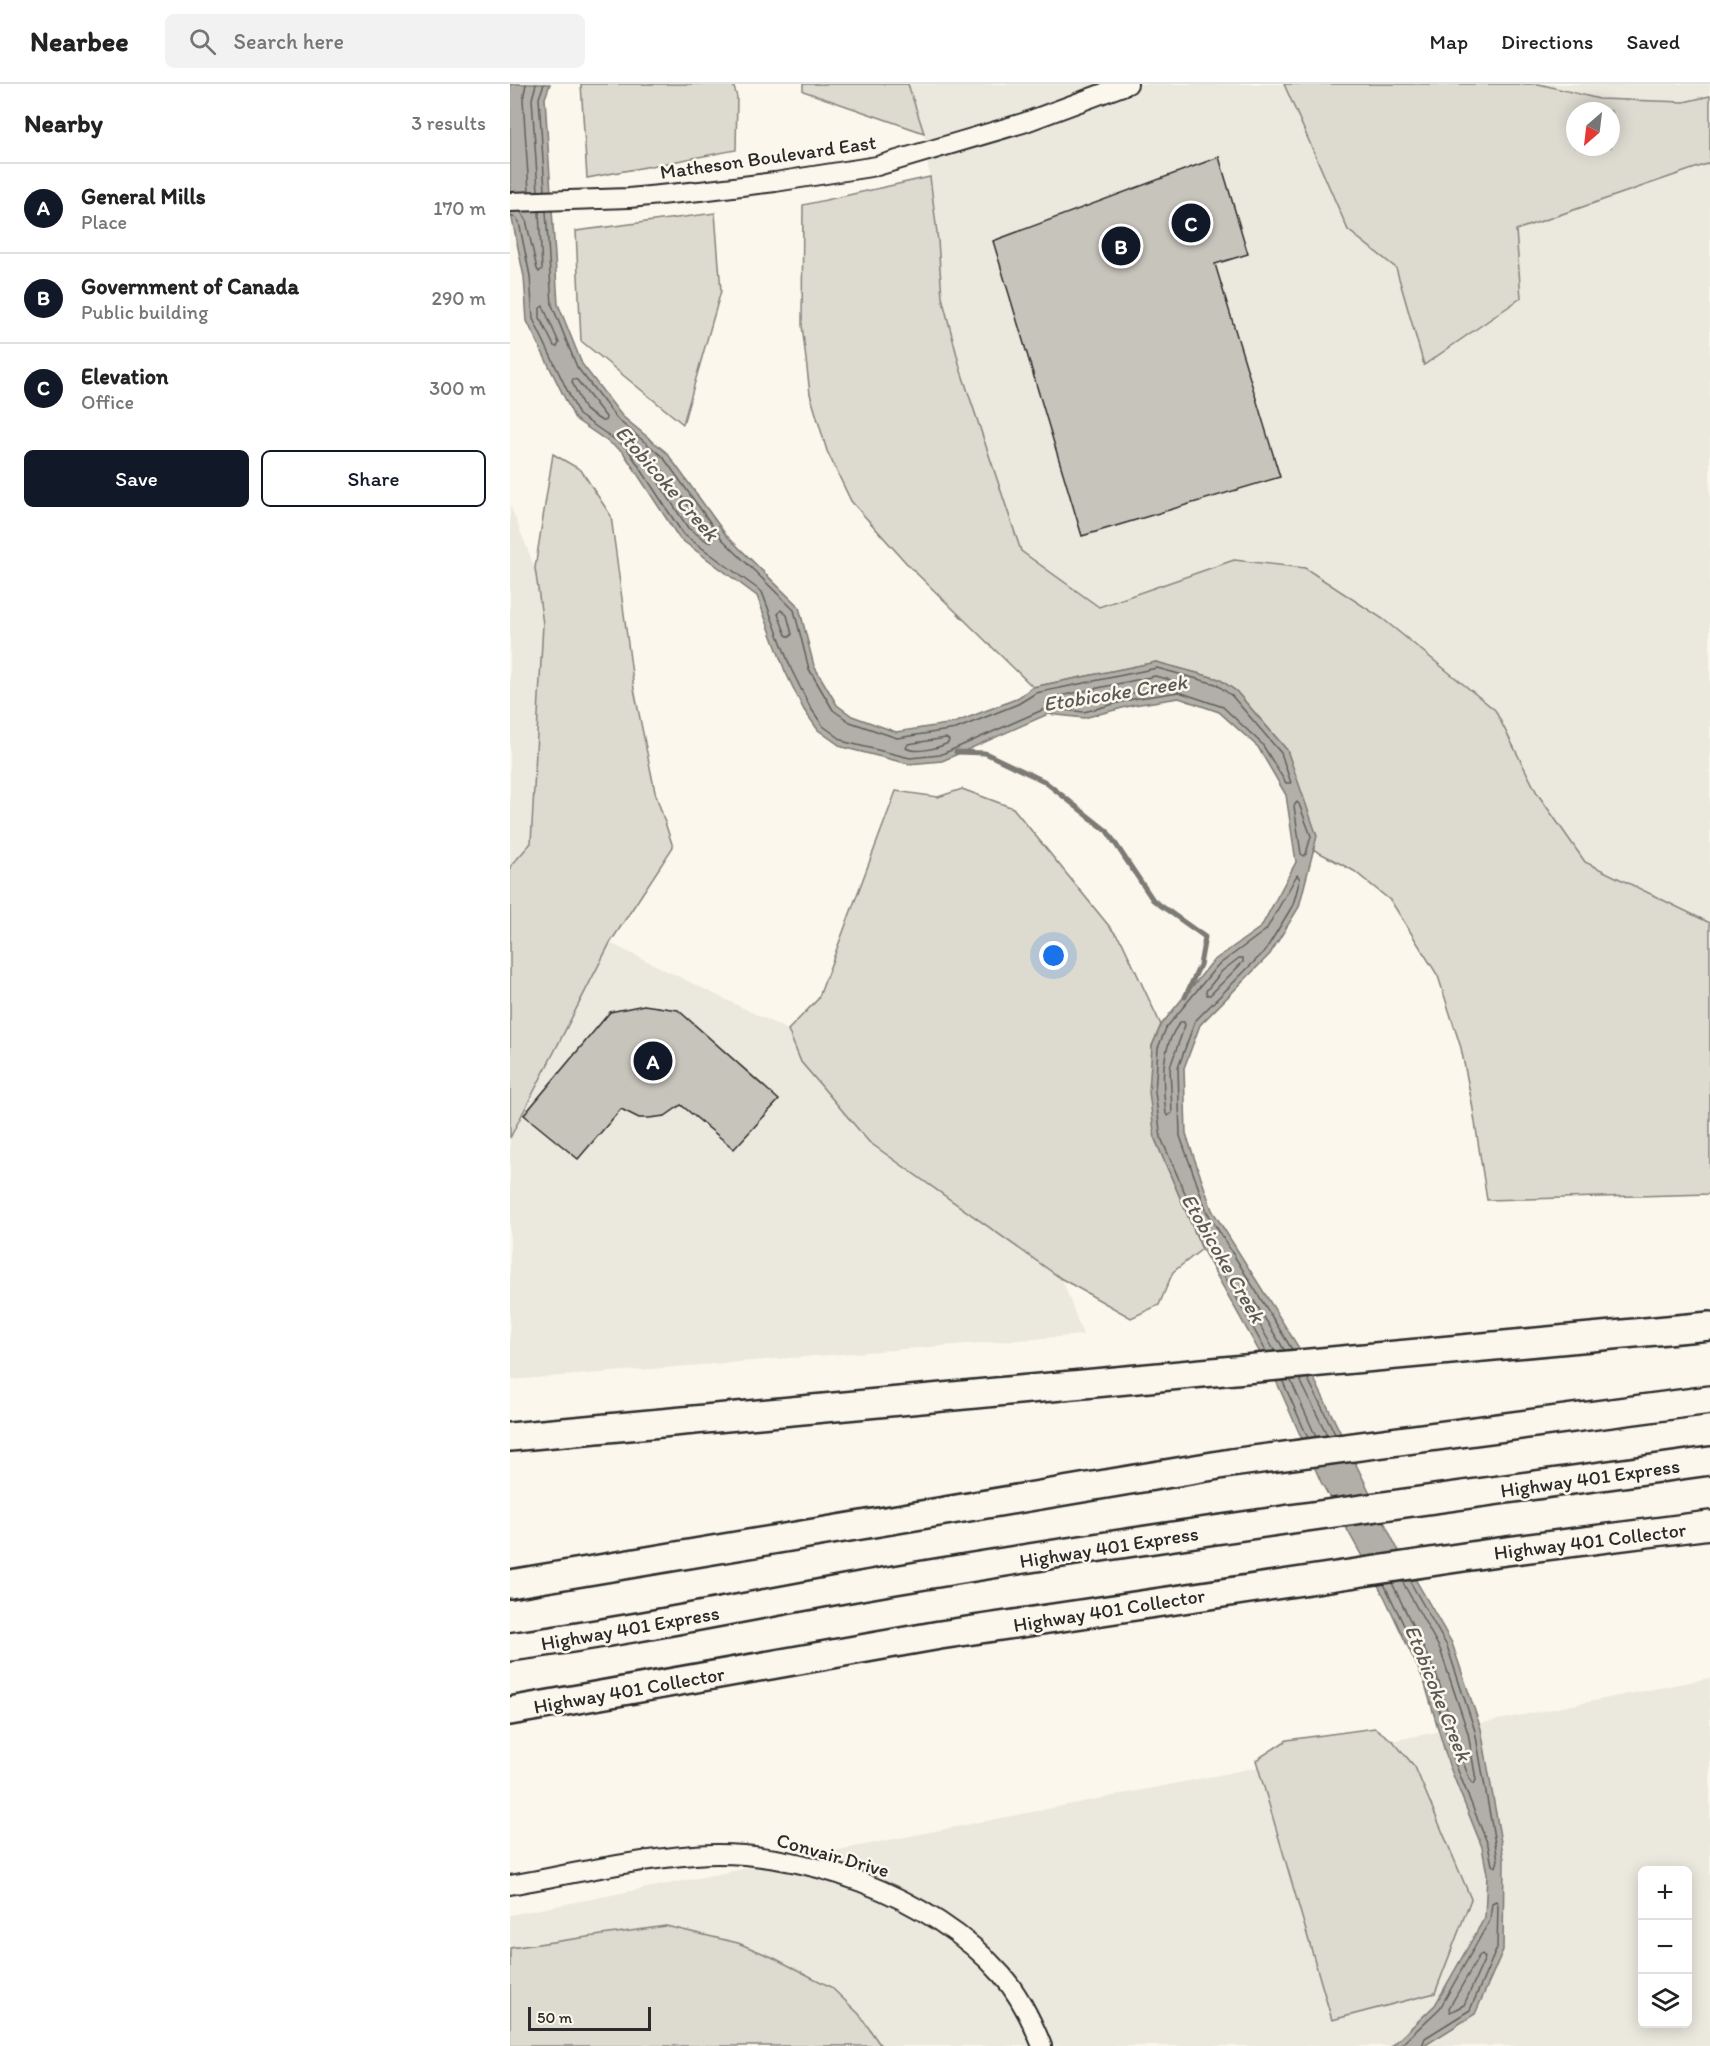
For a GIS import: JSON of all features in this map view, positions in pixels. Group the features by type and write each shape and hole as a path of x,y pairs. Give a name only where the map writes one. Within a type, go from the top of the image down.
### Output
{"highway":[{"path":"510,1437 1183,1377 1710,1326"},
{"path":"510,1584 1232,1463 1710,1400"},
{"name":"Highway 401 Express","path":"510,1647 581,1638 894,1581 1262,1522 1710,1461"},
{"name":"Highway 401 Collector","path":"510,1711 940,1635 1491,1553 1710,1525"}],"street":[{"name":"Matheson Boulevard East","path":"510,202 629,198 711,190 877,166 1023,123 1128,84"},
{"name":"Convair Drive","path":"510,1885 635,1862 695,1855 757,1857 805,1866 859,1881 904,1901 939,1921 964,1939 1003,1977 1021,2002 1042,2046"}],"shaded area":[{"path":"581,84 733,84 737,97 736,150 587,178"},
{"path":"803,84 908,84 924,133 803,91"},
{"path":"908,84 1710,84 1710,923 1585,862 1537,793 1234,560 1099,607 1021,551 961,371 942,297 938,241 924,134"},
{"path":"1284,84 1539,84 1599,99 1684,102 1710,96 1710,163 1516,230 1521,298 1424,365 1396,268 1348,230"},
{"path":"930,177 942,297 961,371 1021,551 1099,607 1234,560 1305,568 1383,619 1495,710 1537,793 1585,862 1710,923 1710,1194 1487,1200 1461,1048 1438,976 1391,901 1354,871 1301,843 1287,750 1236,691 1219,679 1156,662 1033,687 909,566 851,501 827,451 810,394 802,325 803,205"},
{"path":"715,213 721,291 683,424 581,341 576,231"},
{"path":"553,454 581,470 611,516 634,689 655,792 673,847 610,943 510,1138 510,867 531,843 543,624 535,568"},
{"path":"510,505 535,568 543,624 531,843 510,867"},
{"path":"962,789 1013,808 1122,942 1161,1025 1152,1046 1155,1139 1202,1249 1173,1272 1159,1305 1131,1318 1062,1279 869,1142 801,1062 788,1030 818,999 896,791 938,797"},
{"path":"610,943 788,1030 801,1062 869,1142 1062,1279 1083,1335 510,1380 510,1138"},
{"path":"1710,1678 1710,2046 510,2046 510,1915"},
{"path":"1375,1728 1393,1741 1415,1767 1471,1899 1435,1993 1332,2020 1256,1760 1287,1740"},
{"path":"666,1926 738,1943 772,1957 831,1987 859,2014 881,2046 510,2046 510,1948"}],"water":[{"name":"Etobicoke Creek","path":"510,84 550,84 545,98 558,304 582,364 622,416 667,453 726,535 799,607 814,666 837,705 852,716 896,732 954,723 1016,699 1033,687 1156,662 1219,679 1236,691 1287,750 1317,836 1299,907 1270,954 1200,1025 1184,1068 1186,1134 1212,1210 1299,1348 1395,1544 1452,1643 1481,1729 1504,1859 1503,1950 1475,2014 1424,2046 1392,2046 1435,2005 1485,1917 1487,1874 1482,1847 1449,1765 1424,1681 1385,1598 1321,1482 1278,1385 1202,1249 1155,1139 1149,1092 1152,1046 1161,1025 1213,961 1261,927 1296,862 1286,795 1258,747 1219,712 1179,698 1134,705 1084,718 1048,714 942,761 909,764 842,747 818,730 804,710 785,671 757,596 679,538 623,452 575,419 527,321 524,277 510,209"}],"building":[{"path":"1219,157 1248,254 1215,264 1280,477 1082,536 993,241"},
{"path":"644,1005 678,1010 779,1100 734,1149 681,1105 665,1116 649,1118 639,1118 621,1109 578,1159 524,1115 610,1012"}],"waterway":[{"path":"956,752 985,753 1044,781 1107,831 1153,900 1205,937 1200,965 1185,997"}],"place":[{"name":"Elevation","path":"1191,223"},
{"name":"Government of Canada","path":"1121,246"},
{"name":"General Mills","path":"653,1061"}]}
